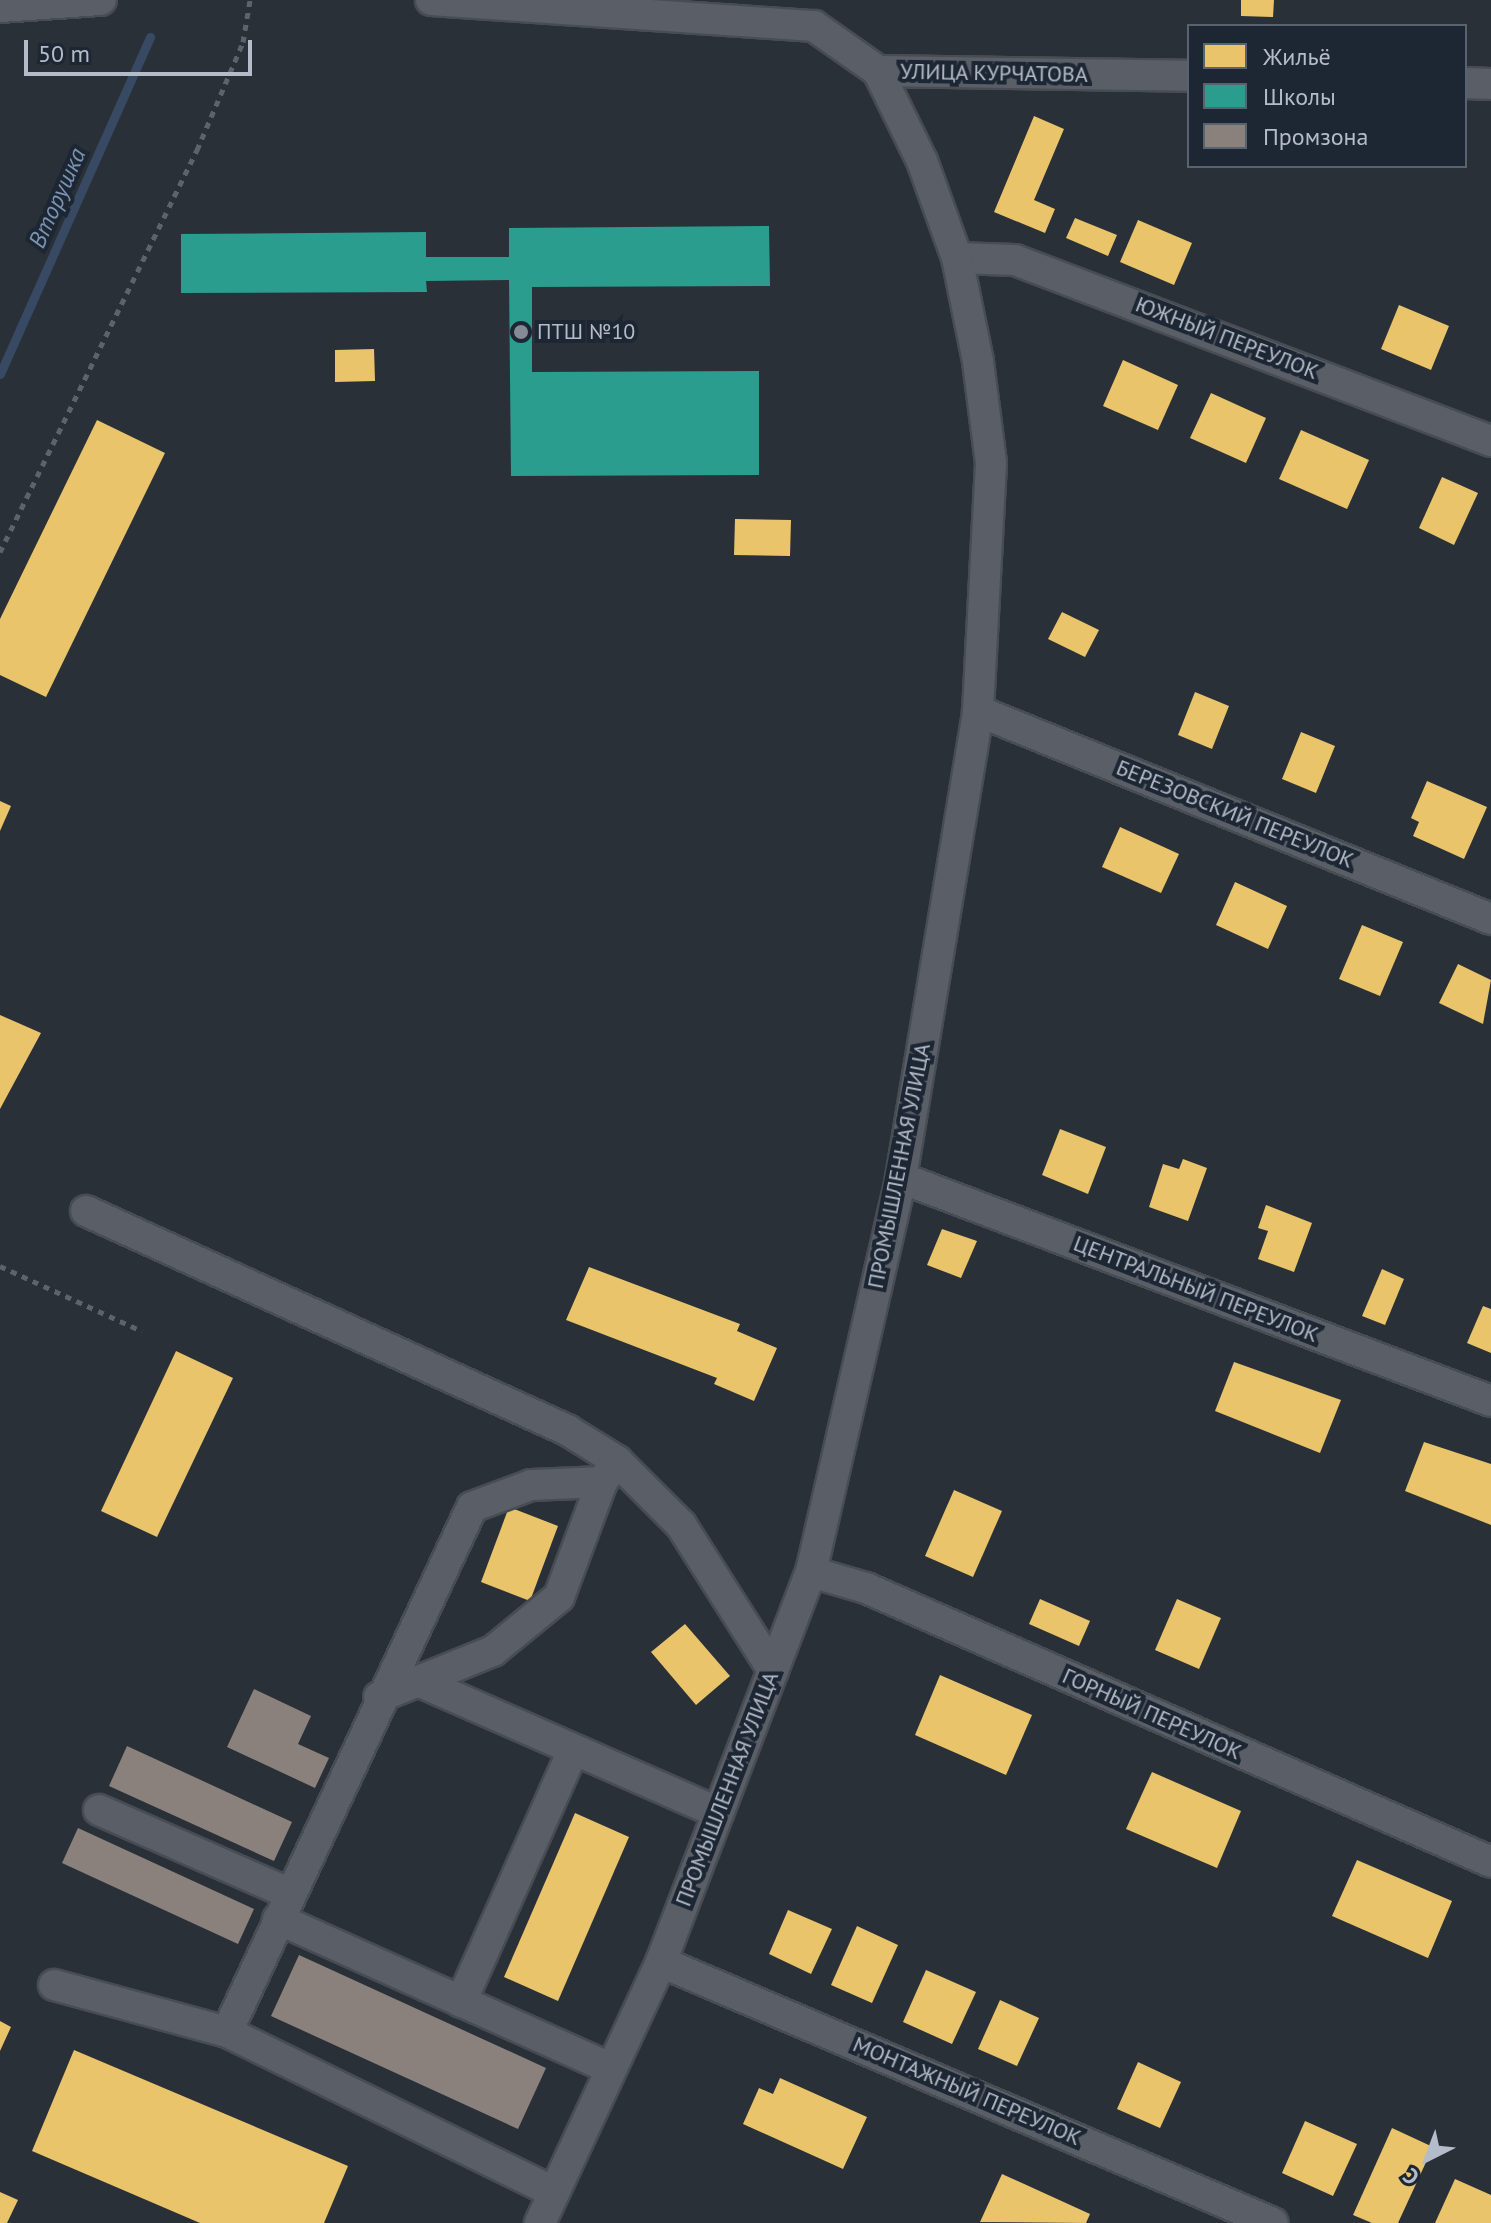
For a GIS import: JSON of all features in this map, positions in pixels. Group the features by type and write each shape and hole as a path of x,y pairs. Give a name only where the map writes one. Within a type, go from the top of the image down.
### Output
{"street":[{"path":"0,7 101,0"},
{"name":"УЛИЦА КУРЧАТОВА","path":"431,0 812,13 878,71 1187,76"},
{"name":"ПРОМЫШЛЕННАЯ УЛИЦА","path":"540,2223 661,1962 811,1572 901,1178 978,711 991,463 957,258 922,161 878,71"},
{"path":"1467,83 1491,84"},
{"name":"ЮЖНЫЙ ПЕРЕУЛОК","path":"957,258 1015,260 1491,441"},
{"name":"БЕРЕЗОВСКИЙ ПЕРЕУЛОК","path":"978,711 1491,919"},
{"name":"ЦЕНТРАЛЬНЫЙ ПЕРЕУЛОК","path":"901,1178 1491,1401"},
{"path":"86,1211 567,1430 609,1471 681,1525 773,1670"},
{"path":"379,1697 493,1651 559,1597 609,1471"},
{"path":"227,2032 379,1697 472,1507 531,1485 609,1471"},
{"name":"ГОРНЫЙ ПЕРЕУЛОК","path":"811,1572 866,1588 1491,1862"},
{"path":"418,1681 718,1813"},
{"path":"461,2002 573,1751"},
{"path":"99,1810 461,2002 611,2069"},
{"name":"МОНТАЖНЫЙ ПЕРЕУЛОК","path":"661,1962 1273,2223"},
{"path":"54,1985 227,2032 554,2192"}],"path":[{"path":"0,552 197,150 243,42 250,0"},
{"path":"0,1266 142,1331"}],"building: Жильё":[{"path":"1241,0 1274,0 1273,17 1241,16"},
{"path":"1034,116 1064,129 1034,200 1055,209 1045,233 994,212"},
{"path":"1075,218 1117,235 1108,256 1066,238"},
{"path":"1138,220 1192,243 1174,285 1120,262"},
{"path":"1399,305 1449,326 1431,370 1381,349"},
{"path":"374,349 375,381 335,382 335,350"},
{"path":"1123,360 1178,385 1158,430 1103,406"},
{"path":"1211,393 1266,418 1246,463 1190,438"},
{"path":"97,420 165,453 46,697 0,675 0,619"},
{"path":"1301,430 1369,460 1347,509 1279,479"},
{"path":"1442,477 1478,493 1454,545 1419,528"},
{"path":"735,519 791,520 790,556 734,555"},
{"path":"1062,612 1099,630 1085,657 1048,639"},
{"path":"1195,692 1229,706 1212,749 1178,735"},
{"path":"1301,732 1335,746 1316,793 1282,779"},
{"path":"1427,781 1487,807 1464,859 1413,836 1419,822 1411,818"},
{"path":"0,801 11,806 0,831"},
{"path":"1120,827 1179,854 1161,893 1102,867"},
{"path":"1235,882 1287,906 1268,949 1216,925"},
{"path":"1362,925 1403,942 1380,996 1339,979"},
{"path":"1458,964 1491,980 1483,1024 1439,1003"},
{"path":"0,1015 41,1033 0,1109"},
{"path":"1060,1129 1106,1147 1088,1194 1042,1175"},
{"path":"1183,1159 1207,1168 1188,1221 1149,1207 1163,1164 1179,1169"},
{"path":"1266,1205 1312,1223 1294,1272 1258,1259 1268,1231 1258,1228"},
{"path":"942,1229 977,1241 961,1278 927,1265"},
{"path":"589,1267 740,1324 737,1331 777,1348 754,1401 714,1384 717,1378 566,1320"},
{"path":"1382,1269 1404,1279 1385,1325 1362,1316"},
{"path":"1483,1306 1491,1309 1491,1353 1467,1343"},
{"path":"176,1351 233,1378 157,1537 101,1511"},
{"path":"1234,1362 1341,1400 1320,1453 1215,1411"},
{"path":"1424,1442 1491,1464 1491,1525 1405,1491"},
{"path":"954,1490 1002,1511 973,1577 925,1556"},
{"path":"509,1507 558,1526 530,1601 481,1582"},
{"path":"1040,1599 1090,1621 1079,1646 1029,1624"},
{"path":"1177,1599 1221,1618 1199,1669 1155,1650"},
{"path":"685,1624 730,1676 696,1705 651,1652"},
{"path":"940,1675 1032,1715 1006,1775 915,1735"},
{"path":"1152,1772 1241,1811 1217,1868 1126,1829"},
{"path":"575,1813 629,1837 558,2001 504,1977"},
{"path":"1357,1860 1452,1901 1428,1958 1332,1916"},
{"path":"788,1910 832,1929 811,1974 769,1954"},
{"path":"857,1926 898,1945 872,2003 831,1985"},
{"path":"926,1970 976,1992 952,2044 903,2022"},
{"path":"1000,2000 1039,2018 1017,2066 978,2049"},
{"path":"0,2021 11,2027 0,2051"},
{"path":"74,2050 348,2166 324,2223 200,2223 32,2151"},
{"path":"1138,2062 1181,2082 1160,2128 1117,2109"},
{"path":"780,2078 867,2117 843,2169 743,2124 759,2088 773,2094"},
{"path":"1305,2121 1357,2144 1333,2196 1282,2173"},
{"path":"1392,2128 1433,2147 1398,2223 1372,2223 1353,2215"},
{"path":"1002,2174 1090,2214 1086,2223 980,2222"},
{"path":"1455,2179 1491,2195 1491,2223 1435,2223"},
{"path":"0,2192 18,2200 7,2223 0,2223"}],"building: Школы":[{"name":"ПТШ №10","path":"769,226 770,286 532,287 532,372 759,371 759,475 511,476 509,280 426,281 427,292 181,293 181,234 426,232 426,257 509,257 509,228"}],"building: Промзона":[{"path":"254,1689 311,1716 298,1744 329,1758 315,1788 227,1747"},
{"path":"127,1746 292,1822 274,1861 109,1786"},
{"path":"78,1828 254,1909 238,1944 62,1863"},
{"path":"299,1955 546,2068 518,2129 271,2016"}],"waterway":[{"name":"Вторушка","path":"0,374 150,37"}],"place":[{"name":"ПТШ №10","path":"521,332"}]}
